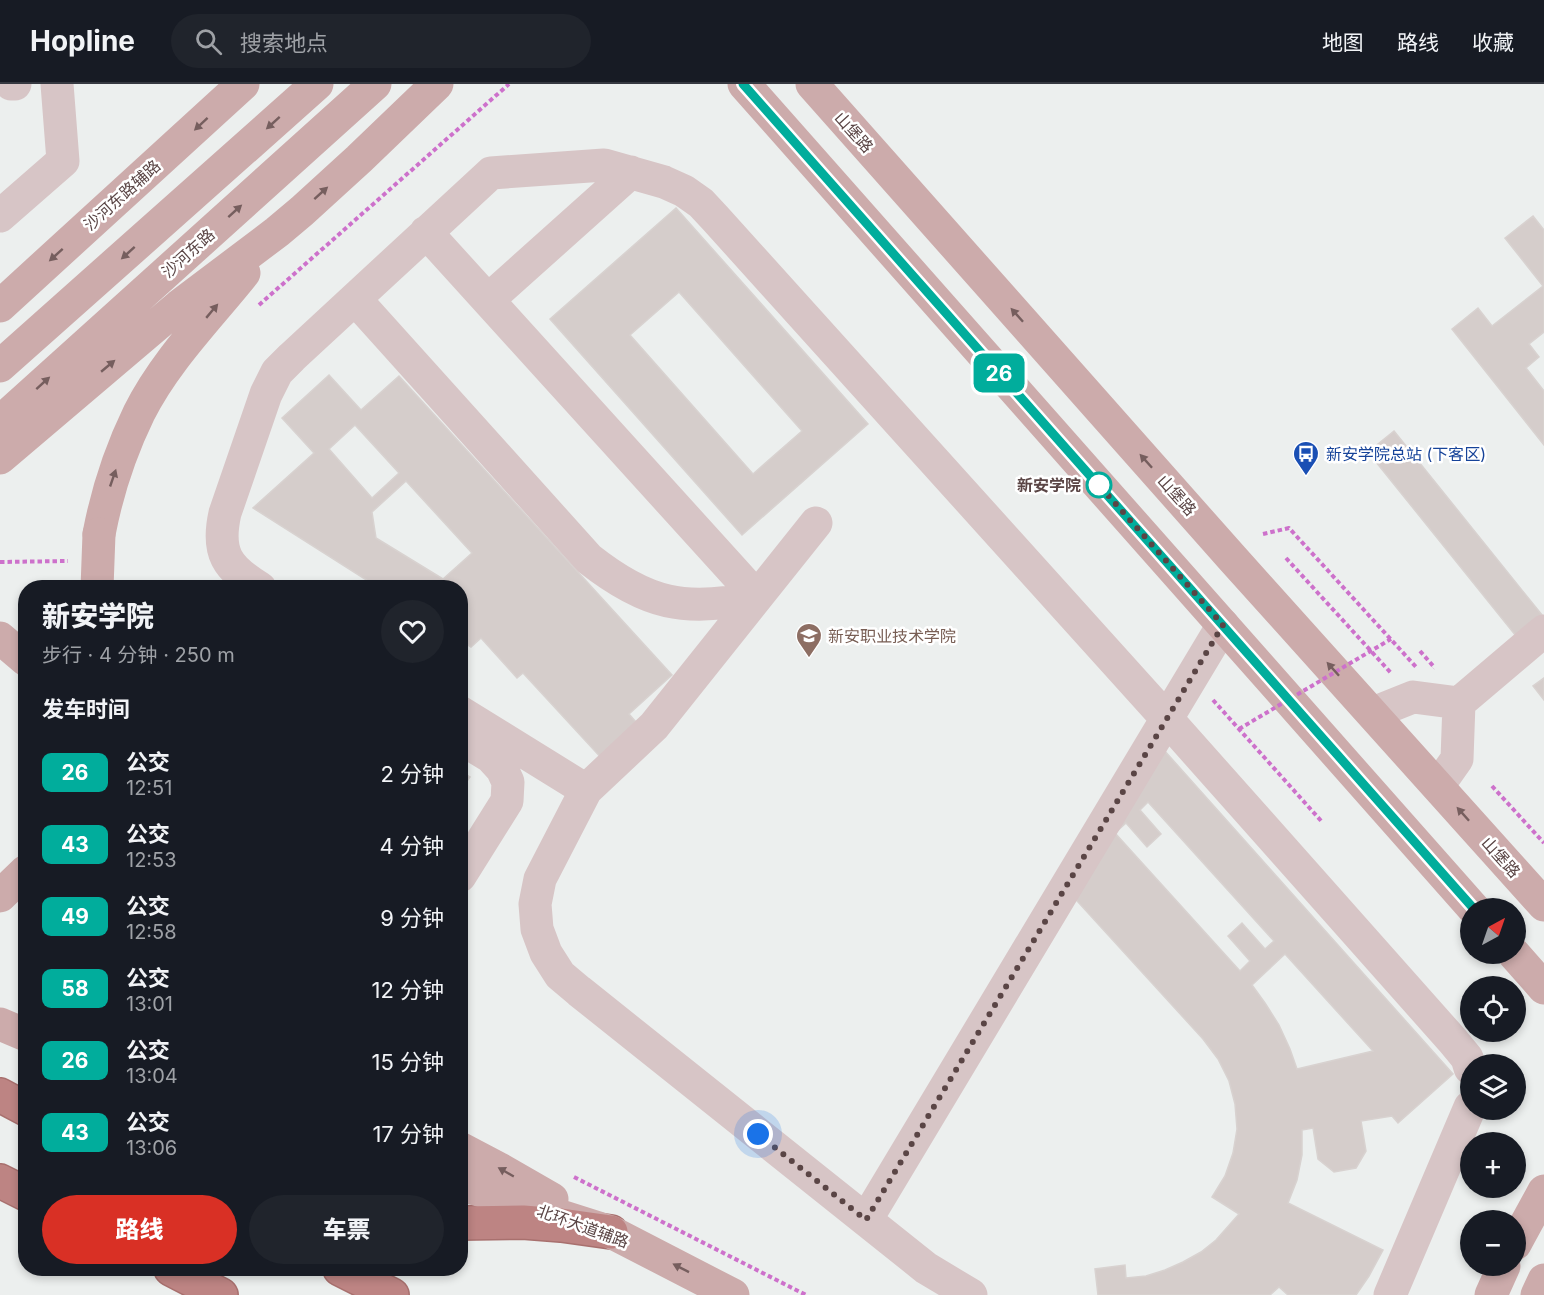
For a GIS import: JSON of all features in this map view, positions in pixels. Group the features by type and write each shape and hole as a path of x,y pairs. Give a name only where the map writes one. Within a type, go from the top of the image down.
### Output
{"highway":[{"path":"0,1181 18,1190"},
{"path":"468,1223 523,1222 611,1232"},
{"path":"184,1276 221,1295"},
{"path":"354,1276 392,1295"}],"main road":[{"name":"沙河东路辅路","path":"0,306 243,84"},
{"path":"0,366 317,84"},
{"name":"沙河东路","path":"5,442 375,84"},
{"path":"744,84 1464,898"},
{"name":"山堡路","path":"812,84 1233,559 1544,904"},
{"path":"5,442 277,232 359,159 426,91"},
{"path":"97,580 99,534 110,484 140,411 182,348 277,232"},
{"path":"0,896 18,878"},
{"path":"1523,964 1544,988"},
{"path":"0,1024 18,1032"},
{"path":"468,1152 611,1232"},
{"name":"北环大道辅路","path":"468,1187 611,1232 733,1295"},
{"path":"1526,1224 1544,1191"},
{"path":"1491,1295 1500,1276"},
{"path":"1537,1295 1544,1280"}],"lane":[{"path":"0,216 63,161 57,84"},
{"path":"248,580 229,563 223,547 221,530 266,394 277,372 491,173 604,165 664,182 684,191 701,203 1167,719 1464,1054"},
{"path":"488,300 631,172"},
{"path":"426,232 757,597"},
{"path":"355,299 589,559 612,578 639,592 668,602 697,605 727,604 757,597"},
{"path":"816,523 654,726 586,790 540,879 536,904 537,929 546,954 560,975 579,991 926,1268 972,1295"},
{"path":"866,1220 1223,625"},
{"path":"1373,713 1413,697 1459,703 1544,631"},
{"path":"1438,786 1457,759 1459,703"},
{"path":"468,717 586,790"},
{"path":"468,743 491,757 502,769 508,782 507,801 468,863"},
{"path":"1390,1295 1464,1120"}],"path":[{"path":"259,305 509,84"},
{"path":"1263,534 1289,528 1418,669"},
{"path":"1286,558 1391,674"},
{"path":"0,562 70,561"},
{"path":"1239,729 1390,639"},
{"path":"1420,651 1434,667 1430,672"},
{"path":"1209,696 1323,823"},
{"path":"1492,786 1544,843"}],"building":[{"path":"676,208 868,424 742,535 550,319","holes":["679,292 802,431 753,474 630,335"]},
{"path":"1533,216 1544,230 1544,332 1529,344 1539,357 1526,368 1544,391 1544,445 1452,329 1478,308 1492,326 1543,286 1505,238"},
{"path":"329,375 361,410 399,376 672,675 629,714 642,729 605,762 523,673 517,678 481,638 471,647 468,645 468,580 366,580 253,508 314,453 282,418","holes":["355,425 399,473 372,498 329,449","406,481 472,553 443,579 376,538 372,512"]},
{"path":"1394,431 1542,615 1516,636 1368,452"},
{"path":"1544,678 1544,700 1533,686"},
{"path":"1155,740 1453,1074 1398,1123 1392,1116 1361,1121 1366,1151 1356,1168 1334,1172 1318,1159 1313,1128 1302,1130 1302,1155 1297,1180 1288,1203 1383,1250 1356,1295 1288,1295 1279,1287 1270,1295 1098,1295 1095,1269 1125,1265 1126,1278 1146,1276 1165,1270 1201,1252 1216,1240 1239,1214 1212,1197 1225,1176 1233,1153 1237,1129 1235,1104 1229,1081 1218,1059 1203,1039 1067,890","holes":["1148,802 1274,941 1265,949 1242,923 1228,936 1250,961 1240,971 1115,833 1126,823 1147,847 1161,834 1140,810","1285,954 1373,1051 1297,1069 1279,1025 1252,985"]}],"bus line":[{"name":"26","path":"743,84 1464,898"}],"place":[{"name":"新安学院总站 (下客区)","path":"1306,477"},
{"name":"新安学院","path":"1099,485"},
{"name":"新安职业技术学院","path":"809,659"}],"route":[{"path":"758,1134 866,1220 1223,625 1099,485"}]}
